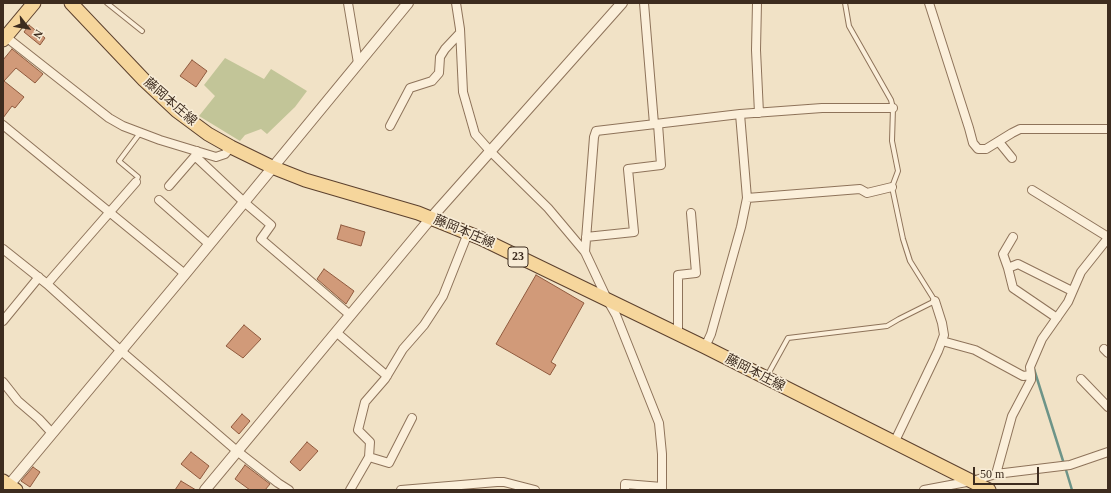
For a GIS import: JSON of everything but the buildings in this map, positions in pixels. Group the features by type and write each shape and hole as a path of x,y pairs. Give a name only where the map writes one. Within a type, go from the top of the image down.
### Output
{"main road":[{"path":"4,38 34,3"},
{"name":"藤岡本庄線","path":"71,3 144,80 177,111 208,134 231,147 272,167 305,180 418,213 480,238 705,347 989,490"}],"street":[{"path":"348,3 358,63"},
{"path":"9,485 51,432 185,274 408,3"},
{"path":"456,3 460,33 462,92 475,134 491,152 548,208 585,252 616,315 659,423 662,454 662,488 626,484 625,490"},
{"path":"204,490 431,218 622,3"},
{"path":"586,237 634,232 628,169 661,165 644,3"},
{"path":"757,3 756,50 759,113"},
{"path":"929,3 973,143 978,149 986,149 1012,133 1020,130 1108,129"},
{"path":"390,126 410,88 432,81 439,73 440,57 445,49 460,33"},
{"path":"4,38 109,118 124,126 196,154 216,157 225,154 231,147"},
{"path":"585,252 594,137 596,131 740,114 822,108 893,108"},
{"path":"705,347 711,334 741,227 747,198 740,114"},
{"path":"3,125 185,274"},
{"path":"999,142 1012,158"},
{"path":"169,186 196,154"},
{"path":"196,154 244,202 271,224 261,239 350,315"},
{"path":"47,284 136,182"},
{"path":"747,198 860,189 867,193 892,187"},
{"path":"996,474 1012,416 1031,380 1032,375 1030,367 1042,339 1068,302 1081,272 1108,238 1032,190"},
{"path":"159,200 209,244"},
{"path":"678,334 678,275 696,273 691,214"},
{"path":"350,490 369,457 370,442 358,430 365,402 387,376 403,349 424,325 443,296 468,233"},
{"path":"1013,237 1003,254 1013,288 1057,318"},
{"path":"3,249 47,284 120,350 237,451 289,490"},
{"path":"1008,268 1018,264 1072,291"},
{"path":"3,321 39,278"},
{"path":"894,443 942,342 944,335 942,323 935,301"},
{"path":"336,332 387,376"},
{"path":"942,342 976,350 1023,376 1032,375"},
{"path":"1081,379 1108,407"},
{"path":"3,382 18,401 39,419 51,432"},
{"path":"369,457 389,463 412,418"},
{"path":"924,490 972,481 996,474 1070,465 1108,452"},
{"path":"401,490 504,482 535,490"}],"lane":[{"path":"107,3 142,31"},
{"path":"766,378 788,338 887,326 935,301 910,261 903,239 892,187 898,171 892,141 893,108 891,100 849,26 845,3"},
{"path":"136,182 138,177 119,162 140,133"}],"green space":[{"path":"225,58 264,79 271,69 307,91 295,107 267,134 261,129 245,135 240,141 199,116 215,96 204,85"}],"waterway":[{"path":"1034,369 1064,464"},
{"path":"1066,470 1072,490"}]}
